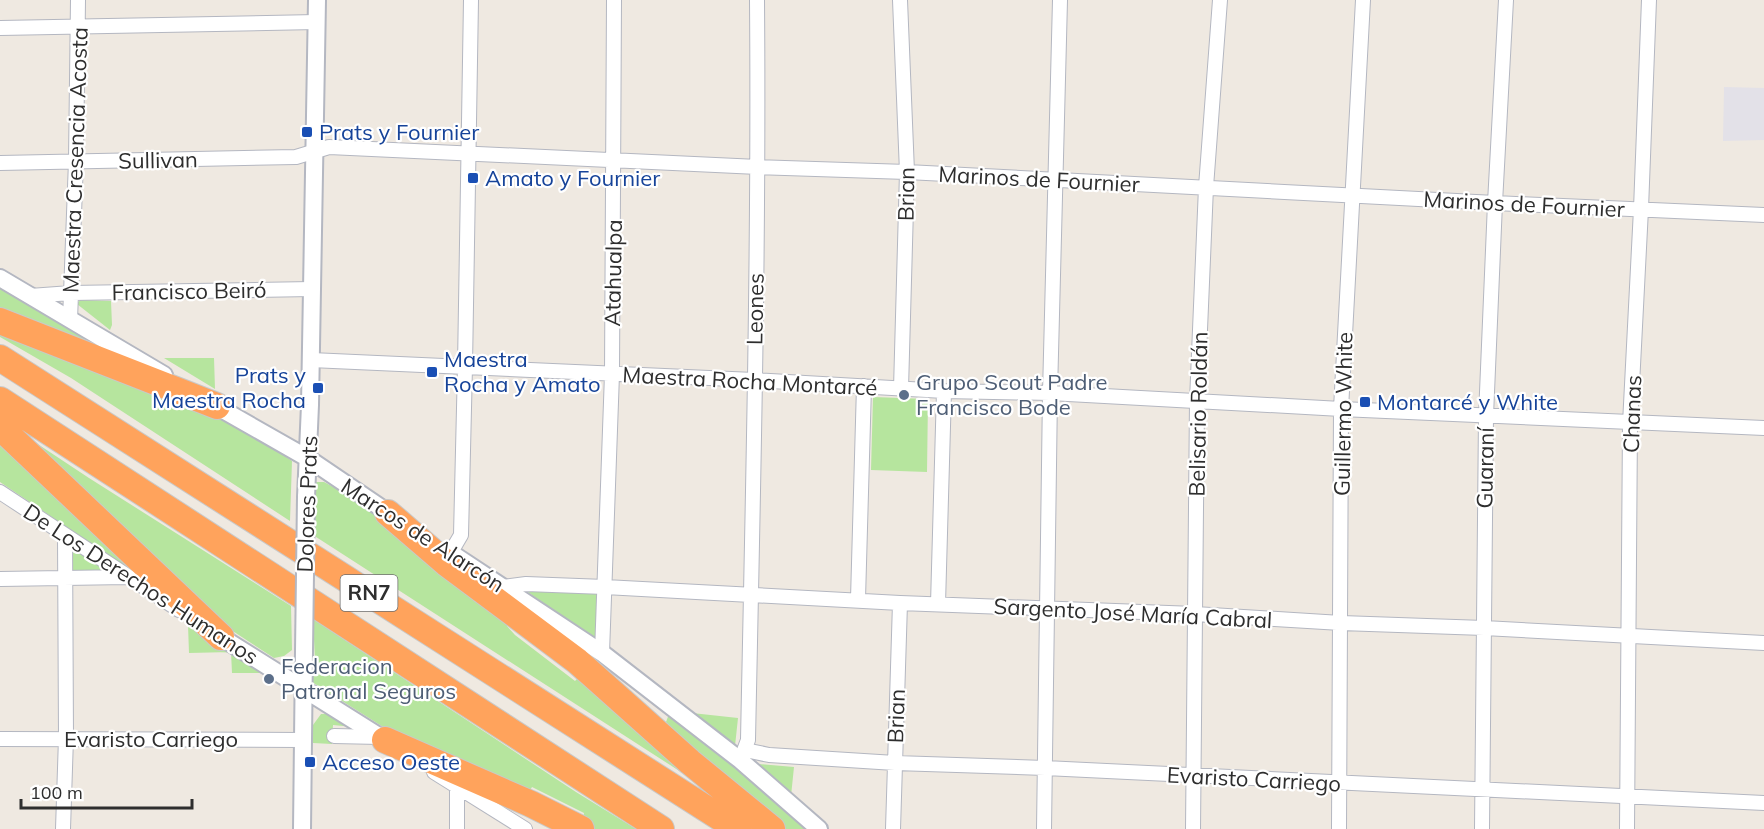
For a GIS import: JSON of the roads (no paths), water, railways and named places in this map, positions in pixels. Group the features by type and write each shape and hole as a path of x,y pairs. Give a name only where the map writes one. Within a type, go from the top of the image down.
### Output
{"highway":[{"path":"0,321 217,406"},
{"name":"RN7","path":"0,358 738,829"},
{"name":"RN7","path":"0,400 660,829"},
{"path":"0,427 221,637"},
{"path":"388,513 446,563 577,661 690,762 772,829"},
{"path":"382,738 531,804 581,829"}],"street":[{"name":"Maestra Cresencia Acosta","path":"70,320 76,161 78,0"},
{"name":"Dolores Prats","path":"302,829 306,497 309,459 317,0"},
{"path":"451,552 461,535 471,0"},
{"name":"Atahualpa","path":"602,653 612,374 615,160 614,0"},
{"name":"Leones","path":"742,755 748,740 751,593 758,167 757,0"},
{"name":"Brian","path":"900,0 907,172 901,389"},
{"path":"1044,829 1054,180 1060,0"},
{"name":"Belisario Roldán","path":"1193,829 1197,401 1206,187 1220,0"},
{"name":"Guillermo White","path":"1339,829 1341,409 1363,0"},
{"name":"Guaraní","path":"1482,829 1486,416 1506,0"},
{"name":"Chanas","path":"1627,829 1630,424 1649,0"},
{"path":"0,28 317,22"},
{"name":"Marinos de Fournier","path":"314,152 329,147 907,172 1764,215"},
{"name":"Sullivan","path":"0,163 296,157 314,152"},
{"name":"Marcos de Alarcón","path":"0,278 309,459 602,653 742,755 819,829"},
{"name":"Francisco Beiró","path":"30,296 72,293 312,289"},
{"name":"Maestra Rocha Montarcé","path":"311,360 944,391 1050,393 1630,424 1764,428"},
{"path":"858,599 864,386"},
{"path":"938,604 944,391"},
{"name":"De Los Derechos Humanos","path":"0,492 127,577 525,829"},
{"path":"63,829 66,738 65,536"},
{"path":"0,579 127,577"},
{"name":"Sargento José María Cabral","path":"503,587 526,584 751,593 900,603 1195,614 1764,643"},
{"name":"Brian","path":"893,829 900,603"},
{"path":"334,736 382,738"},
{"name":"Evaristo Carriego","path":"0,739 302,740"},
{"name":"Evaristo Carriego","path":"742,755 1764,803"},
{"path":"457,788 457,829"}],"place":[{"name":"Prats y Fournier","path":"307,132"},
{"name":"Amato y Fournier","path":"473,178"},
{"name":"Maestra Rocha y Amato","path":"432,372"},
{"name":"Prats y Maestra Rocha","path":"318,388"},
{"name":"Grupo Scout Padre Francisco Bode","path":"904,395"},
{"name":"Montarcé y White","path":"1365,402"},
{"name":"Federacion Patronal Seguros","path":"269,679"},
{"name":"Acceso Oeste","path":"310,762"}]}
